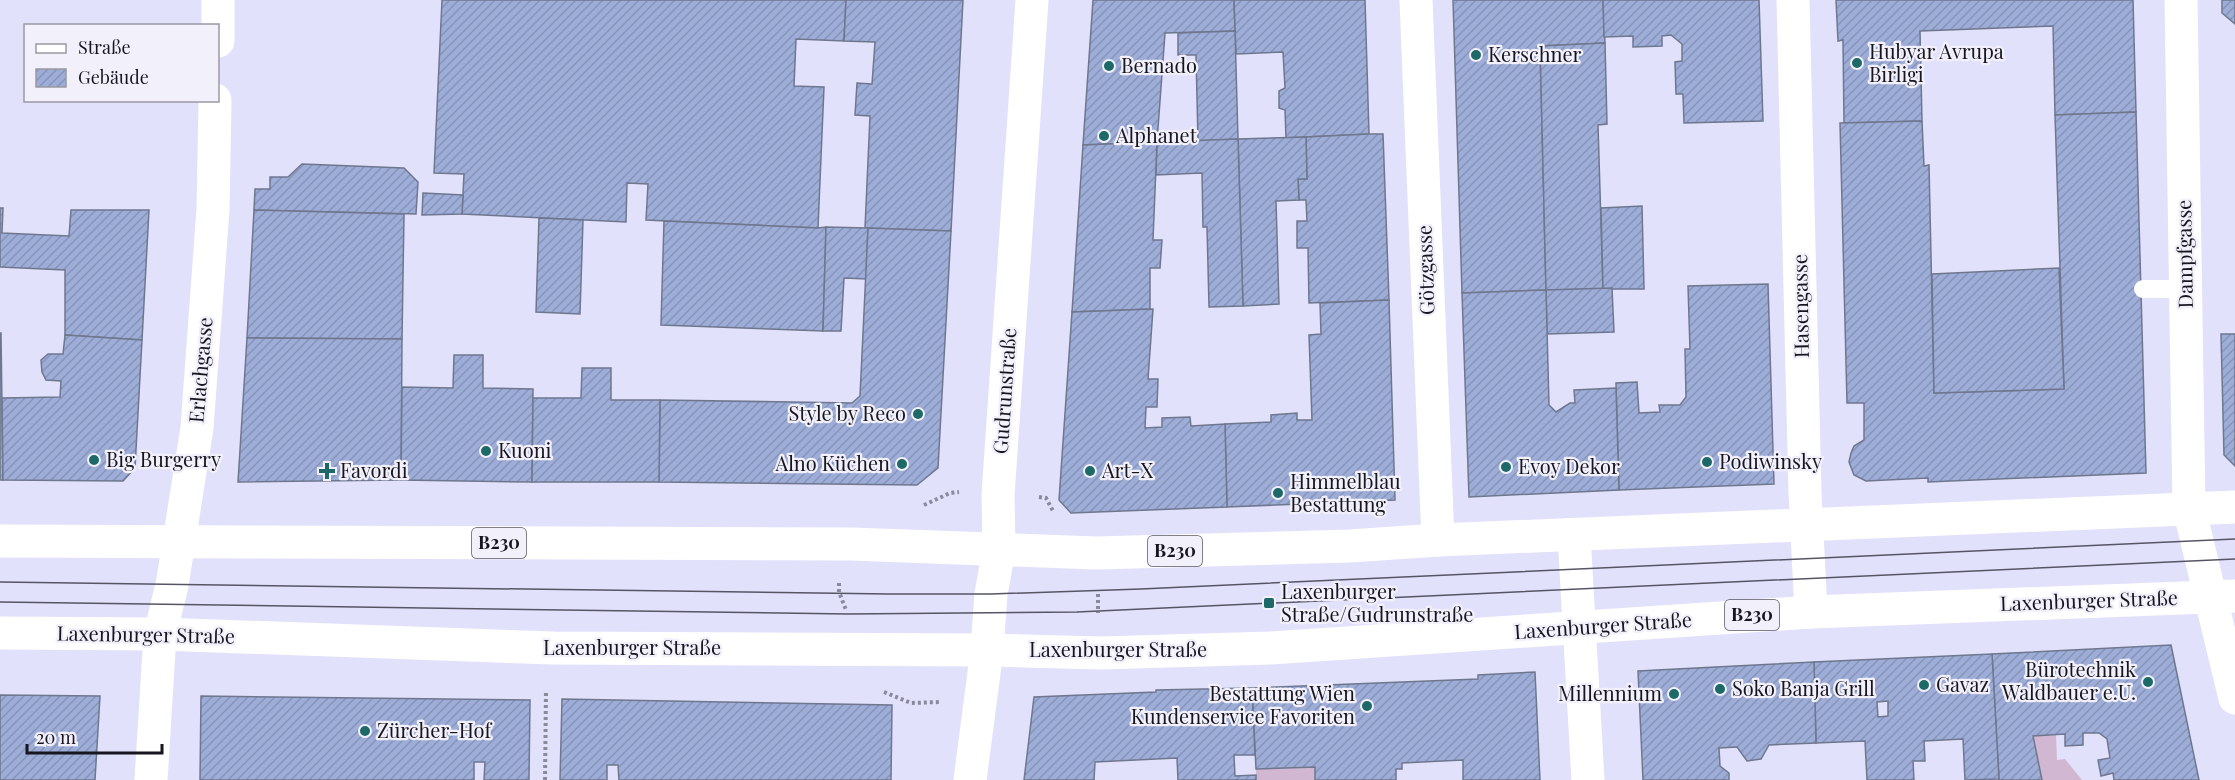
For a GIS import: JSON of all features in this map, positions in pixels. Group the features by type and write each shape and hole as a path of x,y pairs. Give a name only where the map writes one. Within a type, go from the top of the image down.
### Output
{"main road":[{"path":"218,0 218,24"},
{"name":"Gudrunstraße","path":"970,780 987,650 991,594 999,550 999,474 1032,0"},
{"name":"Götzgasse","path":"1416,0 1438,540"},
{"name":"Hasengasse","path":"1793,0 1806,526 1811,612"},
{"name":"Dampfgasse","path":"2181,0 2189,508 2223,596 2235,698"},
{"name":"Erlachgasse","path":"151,780 160,634 172,585 197,428 213,209 215,102"},
{"name":"B230","path":"0,541 851,544 1116,553 1350,546 1438,540 2235,507"},
{"path":"1574,535 1588,780"},
{"name":"Laxenburger Straße","path":"0,633 160,634 553,648 987,650 1101,653 1270,648 1811,612 2223,596"}],"lane":[{"path":"2143,289 2185,288"}],"path":[{"path":"545,780 546,691"}],"shaded area":[{"path":"2056,735 2057,760 2065,759 2082,780 2042,780 2033,736"},
{"path":"1315,767 1315,780 1256,780 1256,769"}],"building":[{"path":"442,0 846,0 844,41 796,39 794,86 824,87 818,228 646,220 648,184 627,183 626,222 462,214 464,174 434,173"},
{"path":"846,0 963,0 951,231 865,228 870,116 855,115 857,83 872,84 875,42 844,41"},
{"path":"1093,0 1234,0 1235,31 1165,33 1157,142 1083,145"},
{"path":"1234,0 1365,0 1369,134 1286,138 1285,110 1279,108 1279,91 1285,88 1283,52 1236,54"},
{"path":"1453,0 1603,0 1605,43 1540,46 1546,290 1462,293"},
{"path":"1603,0 1759,0 1763,121 1684,123 1683,94 1676,94 1675,62 1682,61 1682,44 1671,35 1662,36 1662,46 1633,47 1633,36 1604,37"},
{"path":"1836,0 2133,0 2136,112 2055,115 2053,26 1920,31 1922,121 1844,123 1843,40 1838,41"},
{"path":"2222,0 2235,0 2235,24 2222,13"},
{"path":"1235,31 1238,139 1198,141 1196,55 1178,55 1178,33"},
{"path":"1605,43 1607,124 1598,125 1603,289 1546,290 1540,46"},
{"path":"2136,112 2146,473 1928,482 1928,478 1866,481 1854,475 1849,462 1854,446 1864,440 1864,403 1847,403 1840,123 1922,121 1924,166 1929,165 1934,393 2064,389 2055,115"},
{"path":"1383,134 1389,300 1309,303 1308,248 1297,248 1297,221 1307,221 1306,200 1299,200 1298,179 1307,179 1306,137"},
{"path":"1306,137 1307,179 1298,179 1299,200 1276,201 1279,304 1243,306 1238,139"},
{"path":"1238,139 1243,306 1209,307 1207,227 1203,227 1202,173 1156,175 1157,142"},
{"path":"1157,142 1153,240 1162,240 1160,268 1150,268 1150,309 1072,312 1083,145"},
{"path":"302,164 404,168 418,182 416,214 254,210 255,189 270,189 270,177 288,177"},
{"path":"423,193 463,195 462,214 422,215"},
{"path":"1642,206 1644,289 1603,289 1601,208"},
{"path":"0,208 3,208 2,233 69,236 71,210 149,210 142,340 65,335 65,270 0,267"},
{"path":"254,210 404,214 402,339 247,338"},
{"path":"539,218 583,220 580,314 536,312"},
{"path":"664,221 826,227 823,331 661,325"},
{"path":"826,227 868,228 866,279 844,278 841,331 823,331"},
{"path":"868,228 951,231 938,468 917,485 659,482 660,400 852,403 860,396"},
{"path":"2059,268 2064,389 1934,393 1932,274"},
{"path":"1768,284 1774,484 1619,490 1616,383 1637,382 1639,413 1660,412 1659,405 1680,405 1686,397 1685,349 1690,349 1688,286"},
{"path":"1612,288 1614,332 1547,334 1546,290"},
{"path":"1546,290 1549,405 1556,412 1570,403 1575,403 1574,390 1616,388 1619,490 1469,497 1462,293"},
{"path":"1389,300 1395,500 1227,507 1225,424 1271,422 1271,415 1297,413 1297,420 1312,420 1309,335 1321,334 1320,303"},
{"path":"1153,309 1148,379 1158,379 1157,407 1146,407 1145,428 1162,427 1162,418 1190,417 1191,426 1225,424 1227,507 1071,513 1059,500 1072,312"},
{"path":"1,333 3,480 0,480"},
{"path":"2221,334 2235,334 2235,466 2224,455"},
{"path":"65,335 142,340 135,468 123,481 3,480 2,398 60,397 61,381 46,380 42,372 41,360 48,354 63,354"},
{"path":"247,338 402,339 401,480 238,482"},
{"path":"454,355 483,355 483,388 533,389 532,482 401,480 402,387 453,388"},
{"path":"582,368 611,368 611,400 660,400 659,482 532,482 533,398 581,398"},
{"path":"2171,645 2199,780 2114,780 2113,773 2101,776 2098,760 2110,758 2107,739 2099,733 2083,733 2083,745 2065,746 2065,734 2033,736 2042,780 1999,780 1992,654"},
{"path":"1992,654 1999,779 1965,780 1963,739 1924,741 1925,761 1913,761 1914,780 1867,780 1865,741 1816,743 1814,662","holes":["1888,701 1888,716 1878,717 1877,702"]},
{"path":"1814,662 1816,743 1769,745 1761,759 1747,761 1737,747 1719,748 1720,766 1729,773 1729,780 1643,780 1638,671"},
{"path":"1535,672 1540,780 1463,780 1463,760 1402,763 1402,769 1396,769 1396,780 1315,780 1315,767 1256,769 1252,688 1478,679 1478,675"},
{"path":"1252,688 1255,755 1234,755 1235,776 1256,775 1256,780 1178,780 1177,758 1095,762 1094,780 1024,780 1034,697 1156,692 1156,690"},
{"path":"0,695 100,696 95,780 0,780"},
{"name":"Zürcher-Hof","path":"201,696 530,700 529,780 484,780 485,762 474,762 474,780 200,780"},
{"path":"562,699 892,705 891,780 619,780 618,765 607,765 607,780 560,780"}],"tram line":[{"path":"0,582 991,594 2235,539"},
{"path":"0,602 848,614 1077,612 2235,559"}],"place":[{"name":"Kerschner","path":"1476,55"},
{"name":"Hubyar Avrupa Birligi","path":"1857,63"},
{"name":"Bernado","path":"1109,66"},
{"name":"Alphanet","path":"1104,136"},
{"name":"Style by Reco","path":"918,414"},
{"name":"Kuoni","path":"486,451"},
{"name":"Big Burgerry","path":"94,460"},
{"name":"Podiwinsky","path":"1707,462"},
{"name":"Alno Küchen","path":"902,464"},
{"name":"Evoy Dekor","path":"1506,467"},
{"name":"Favordi","path":"327,471"},
{"name":"Art-X","path":"1090,471"},
{"name":"Himmelblau Bestattung","path":"1278,493"},
{"name":"Laxenburger Straße/Gudrunstraße","path":"1269,603"},
{"name":"Bürotechnik Waldbauer e.U.","path":"2148,682"},
{"name":"Gavaz","path":"1924,685"},
{"name":"Soko Banja Grill","path":"1720,689"},
{"name":"Millennium","path":"1674,694"},
{"name":"Bestattung Wien Kundenservice Favoriten","path":"1367,706"},
{"name":"Zürcher-Hof","path":"365,731"}]}
